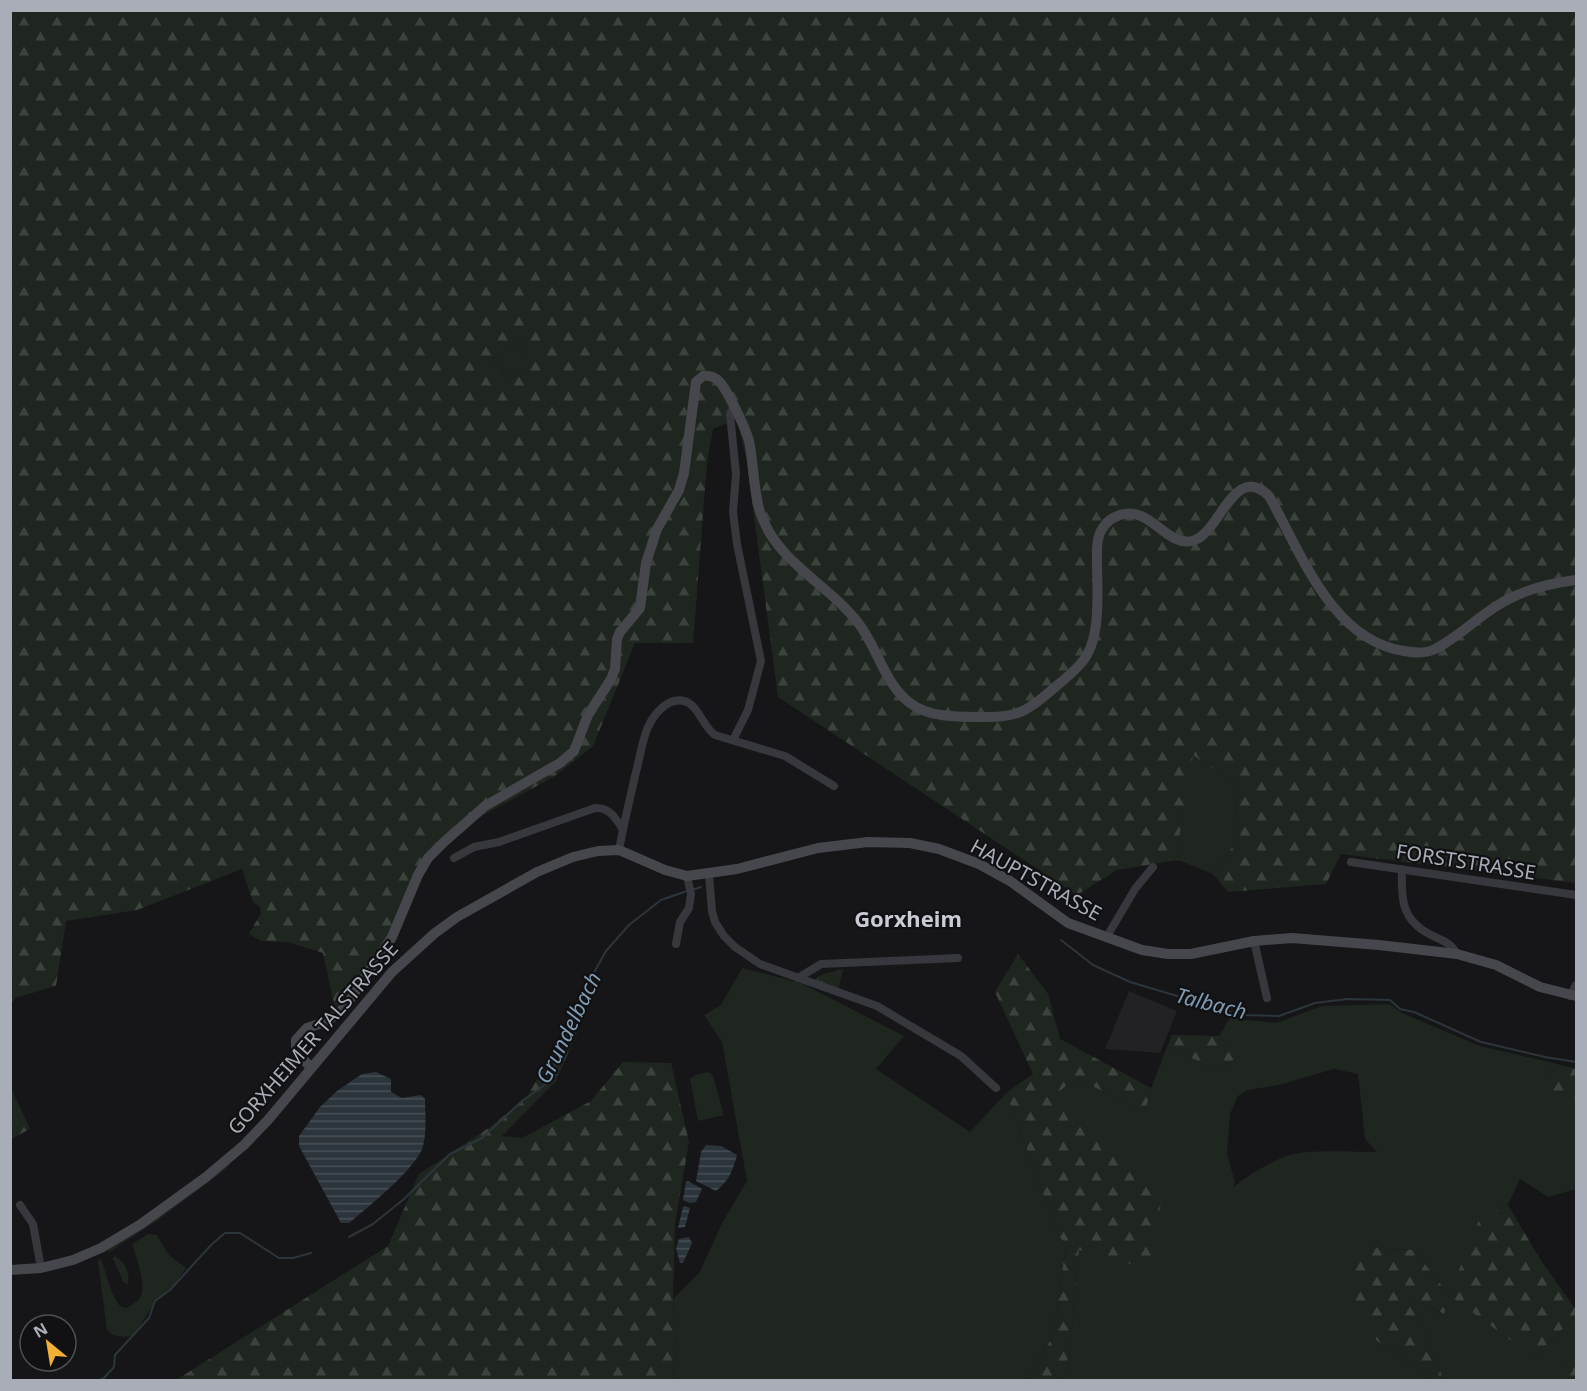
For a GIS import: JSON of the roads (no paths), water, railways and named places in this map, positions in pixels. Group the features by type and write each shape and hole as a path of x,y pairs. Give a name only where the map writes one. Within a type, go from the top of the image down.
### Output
{"street":[{"path":"311,1068 296,1052 294,1045 298,1036 307,1029 335,1016 352,998 392,937 413,885 429,858 458,828 485,806 560,763 574,751 592,707 611,680 615,669 617,639 620,632 640,608 646,563 657,529 679,490 684,472 696,382 704,375 714,377 724,387 742,421 749,442 759,509 773,539 790,560 842,606 858,624 900,694 911,704 924,711 948,716 1000,718 1013,716 1029,709 1083,661 1090,648 1095,631 1098,539 1107,522 1127,513 1138,514 1177,540 1194,541 1207,532 1235,493 1245,488 1255,486 1262,488 1269,496 1327,601 1346,622 1391,650 1414,653 1435,649 1506,600 1537,587 1576,580"},
{"path":"734,405 730,414 736,474 733,512 737,544 761,661 748,710 734,740"},
{"path":"619,850 649,725 664,707 678,701 689,703 712,733 785,756 834,786"},
{"path":"454,858 474,848 499,842 594,808 608,811 622,830"},
{"name":"HAUPTSTRASSE","path":"619,850 665,870 689,886 709,874 818,848 868,842 910,843 939,849 979,864 1010,881 1068,923 1142,950 1168,954 1200,952 1254,941 1305,937 1457,954 1496,965 1540,987 1573,996"},
{"name":"GORXHEIMER TALSTRASSE","path":"10,1270 41,1268 73,1260 101,1248 141,1224 225,1162 268,1120 392,972 413,951 457,916 537,872 562,861 598,851 619,850"},
{"name":"FORSTSTRASSE","path":"1351,862 1576,896"},
{"path":"1106,938 1135,889 1154,867"},
{"path":"1402,869 1401,897 1405,910 1422,929 1449,943 1457,954"},
{"path":"709,874 715,922 735,947 760,964 877,1006 960,1056 996,1088"},
{"path":"676,944 680,922 689,908 689,886"},
{"path":"1254,941 1267,998"},
{"path":"798,978 820,964 958,958"},
{"path":"1573,996 1576,985"},
{"path":"20,1205 33,1224 41,1268"}],"waterway":[{"name":"Grundelbach","path":"692,890 701,887"},
{"name":"Grundelbach","path":"349,1237 373,1224 404,1199 450,1154 482,1138 522,1101 546,1084 574,1023 577,1003 606,951 629,925 661,900 687,891"},
{"name":"Talbach","path":"1061,940 1093,965 1130,982 1241,1015 1279,1016 1315,1003 1347,999 1390,1000 1400,1009 1414,1012 1481,1042 1576,1062"},
{"name":"Grundelbach","path":"99,1380 114,1367 115,1355 149,1318 155,1301 170,1290 225,1233 240,1233 279,1258 293,1258 311,1253"}],"district":[{"name":"Gorxheim","path":"908,919"}]}
